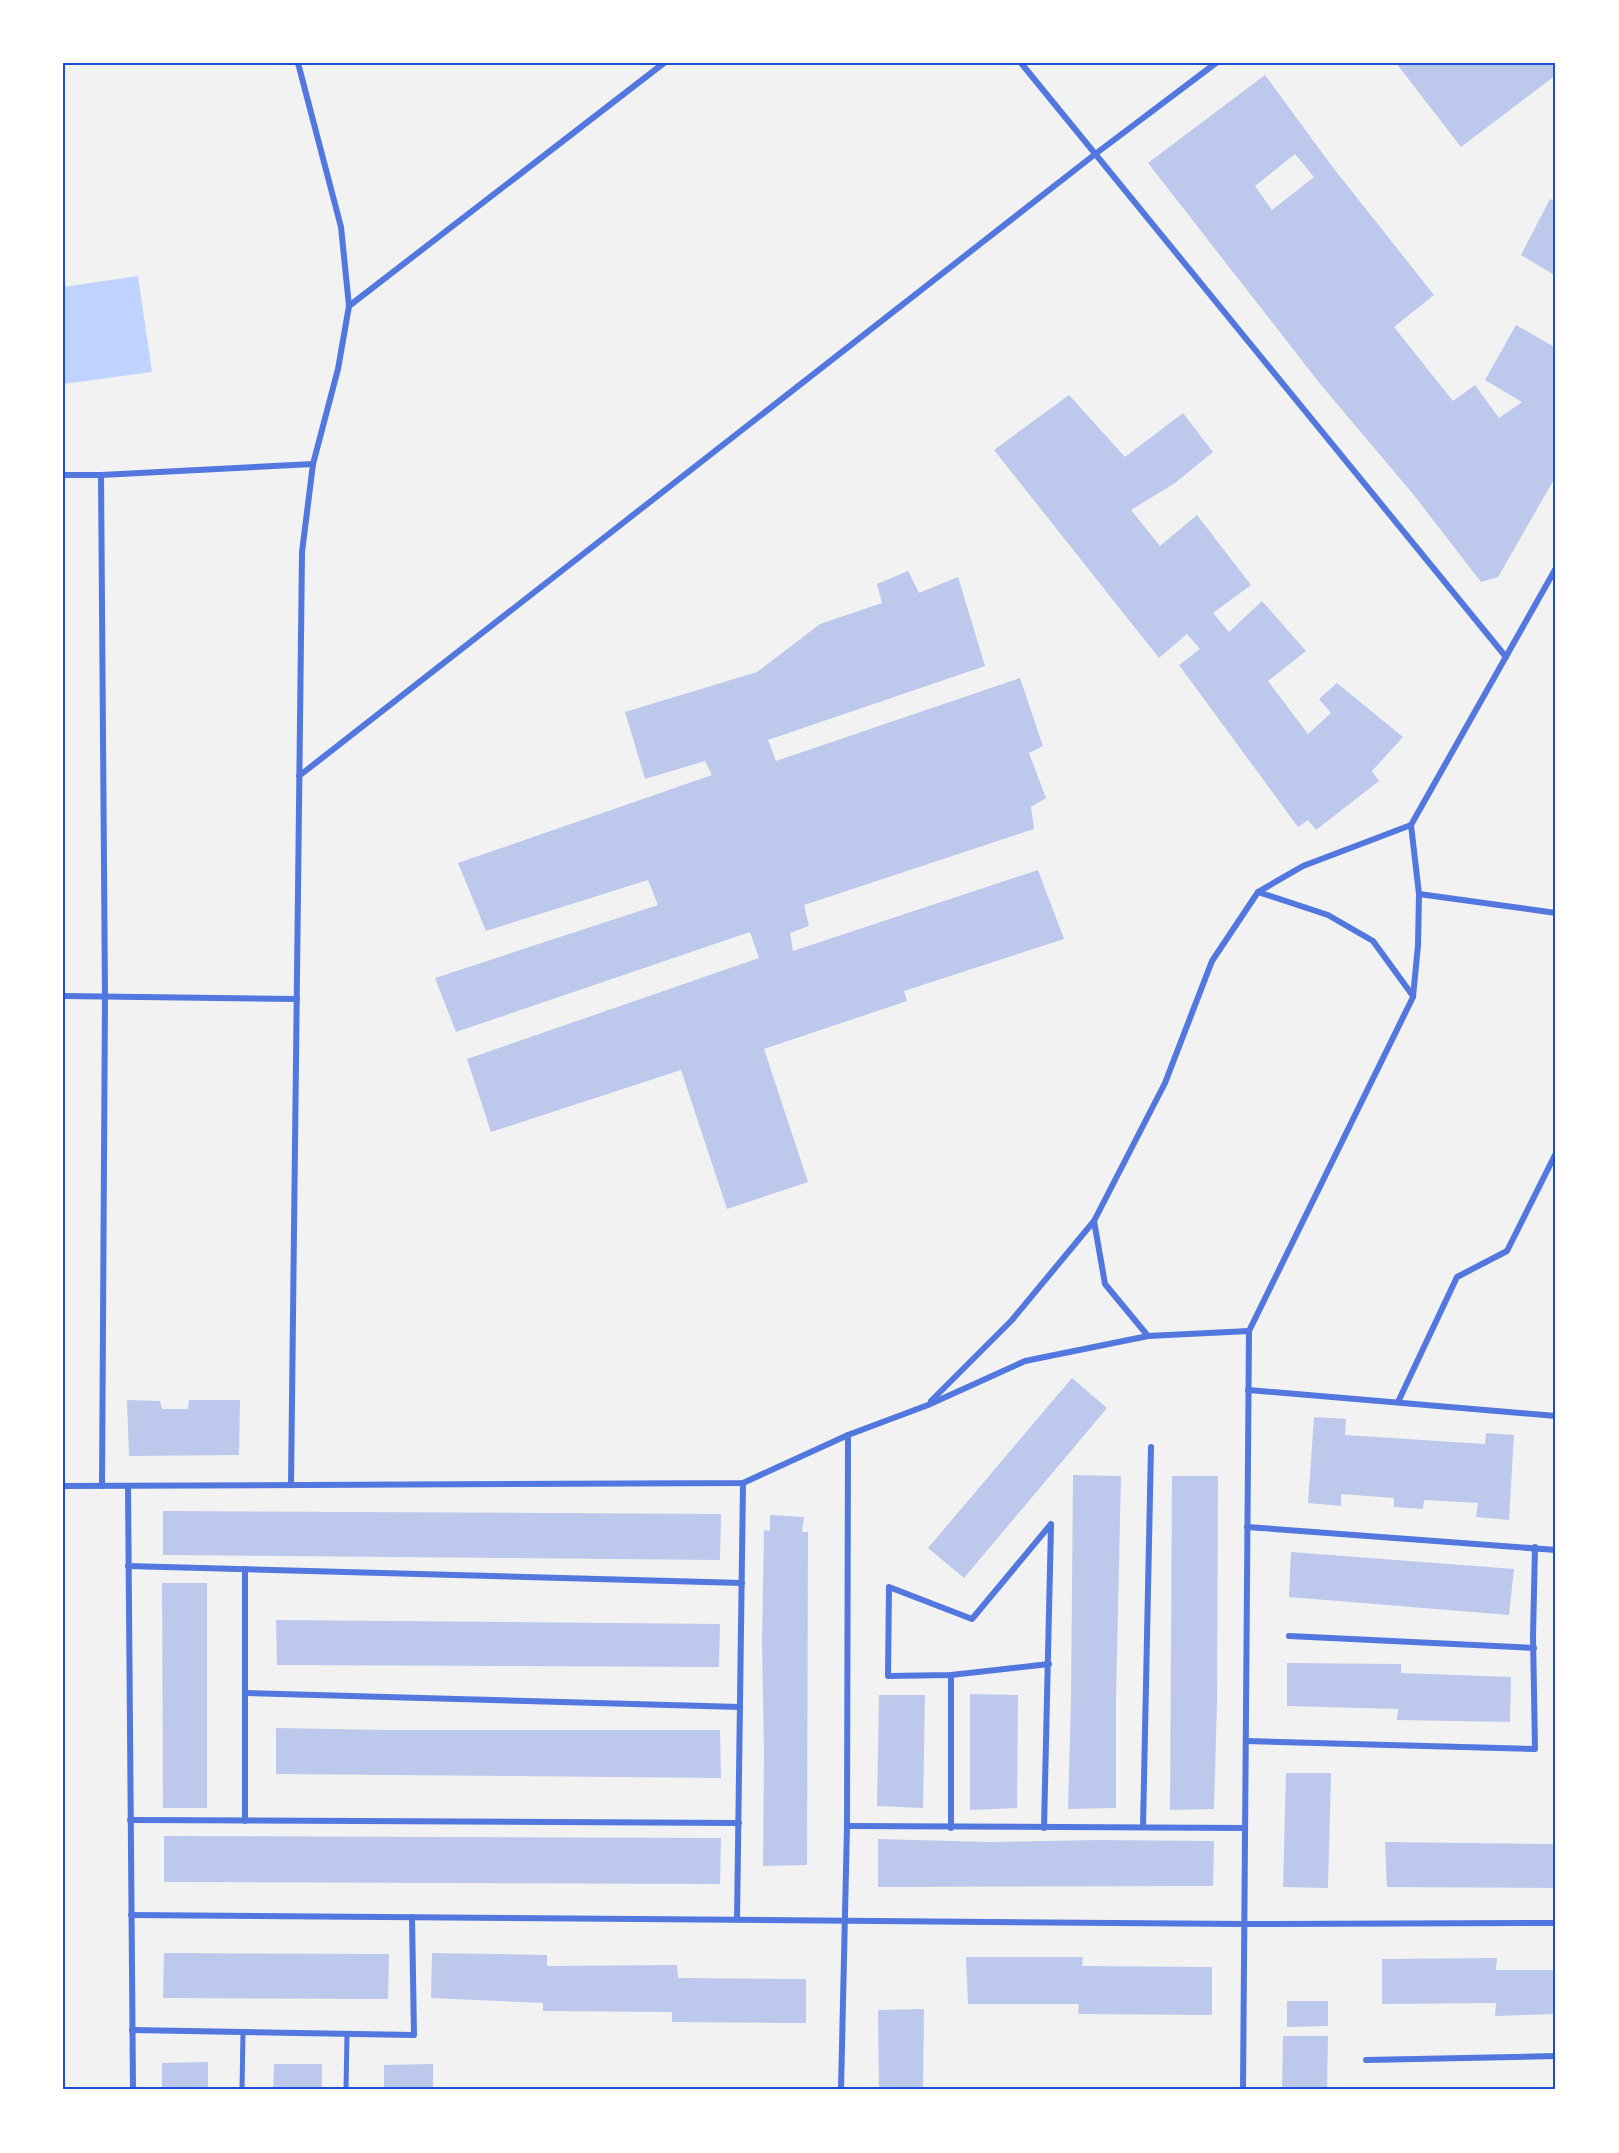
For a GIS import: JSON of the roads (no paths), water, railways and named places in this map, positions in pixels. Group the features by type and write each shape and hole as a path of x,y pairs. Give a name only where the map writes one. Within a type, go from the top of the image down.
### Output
{"street":[{"path":"291,1485 302,552 313,464 338,369 349,306 341,227 298,63"},
{"path":"349,306 664,63"},
{"path":"1021,63 1506,657"},
{"path":"300,776 1094,155 1216,63"},
{"path":"63,475 313,464"},
{"path":"101,475 105,997 102,1486"},
{"path":"1243,2090 1249,1331 1413,997 1418,945 1419,894 1410,825 1556,568"},
{"path":"928,1405 1012,1320 1094,1221 1166,1083 1212,961 1258,892 1303,866 1410,825"},
{"path":"1258,892 1328,915 1373,940 1413,997"},
{"path":"1419,894 1556,913"},
{"path":"63,996 297,999"},
{"path":"1398,1402 1457,1277 1507,1251 1556,1153"},
{"path":"1094,1221 1105,1284 1148,1336"},
{"path":"63,1486 743,1483 848,1435 928,1405 1025,1361 1148,1336 1249,1331"},
{"path":"1248,1390 1556,1416"},
{"path":"841,2090 847,1826 848,1435"},
{"path":"1143,1827 1150,1447"},
{"path":"737,1920 743,1483"},
{"path":"128,1486 133,2090"},
{"path":"1044,1828 1049,1664 1052,1524 972,1619 889,1587 888,1676 951,1676 1049,1664"},
{"path":"1247,1527 1556,1550"},
{"path":"1246,1742 1535,1749 1535,1547"},
{"path":"128,1566 742,1583"},
{"path":"244,1821 245,1569"},
{"path":"1289,1636 1534,1648"},
{"path":"951,1676 951,1828"},
{"path":"245,1693 740,1707"},
{"path":"130,1820 739,1823"},
{"path":"847,1826 1245,1828"},
{"path":"131,1915 1244,1924 1556,1923"},
{"path":"132,2030 414,2035 412,1917"},
{"path":"242,2090 243,2032"},
{"path":"346,2090 347,2034"},
{"path":"1366,2060 1556,2056"}],"water":[{"path":"138,276 152,372 63,384 63,287"}]}
